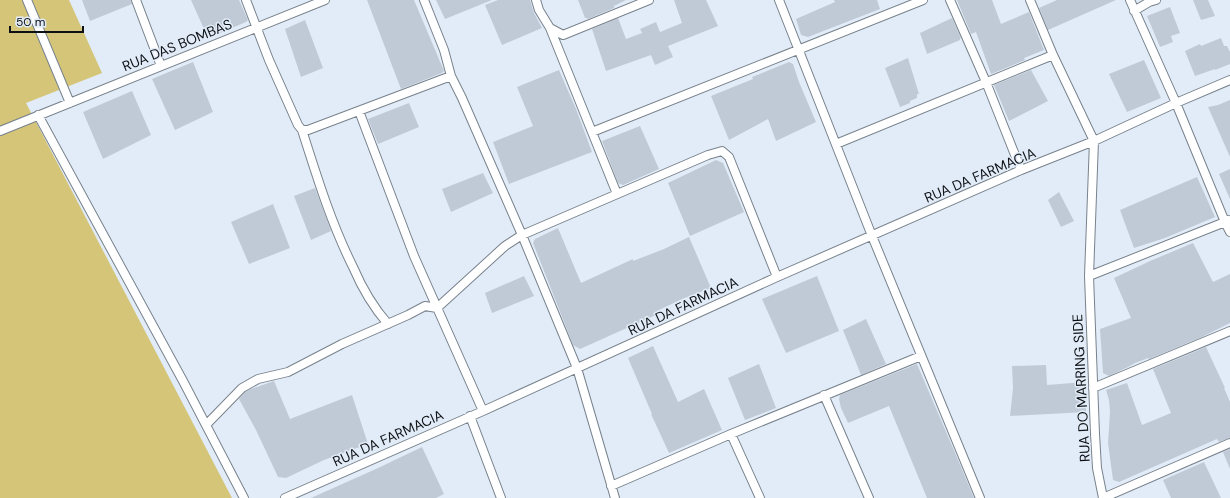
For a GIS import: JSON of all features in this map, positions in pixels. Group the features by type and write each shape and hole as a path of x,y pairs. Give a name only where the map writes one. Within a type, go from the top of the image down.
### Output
{"street":[{"path":"27,0 70,103"},
{"path":"136,0 161,66"},
{"path":"246,0 298,125 302,130 323,196 340,242 361,285 377,312 388,324"},
{"name":"RUA DAS BOMBAS","path":"0,131 325,0"},
{"path":"424,0 444,50 451,76 522,235 577,368 615,498"},
{"path":"536,0 539,10 550,28 617,194"},
{"path":"550,28 563,35 649,0"},
{"path":"779,0 872,236 980,498"},
{"path":"592,132 923,0"},
{"path":"950,0 986,82 1021,170"},
{"path":"1030,0 1094,141"},
{"path":"1130,0 1228,221 1230,232"},
{"path":"1134,11 1149,2 1156,0"},
{"path":"836,144 1054,55"},
{"path":"302,130 308,130 451,76"},
{"path":"1176,103 1230,80"},
{"name":"RUA DA FARMACIA","path":"284,498 483,411 777,277 1021,170 1094,141 1176,103"},
{"path":"359,111 414,256 483,411"},
{"path":"38,115 244,498"},
{"name":"RUA DO MARRING SIDE","path":"1094,141 1089,276 1095,434 1098,468 1103,498"},
{"path":"437,308 505,246 522,235 708,155 722,151 729,158 777,277"},
{"path":"1089,276 1228,221"},
{"path":"206,425 242,388 258,379 288,372 342,344 425,306 437,308"},
{"path":"1093,388 1230,331"},
{"path":"611,486 731,434 921,356"},
{"path":"824,396 869,498"},
{"path":"470,416 501,498"},
{"path":"731,434 760,498"},
{"path":"1103,498 1230,443"}],"shaded area":[{"path":"0,0 69,0 102,73 26,103 232,498 0,498"}],"building":[{"path":"82,0 131,0 132,4 90,21"},
{"path":"191,0 239,0 248,20 208,38"},
{"path":"367,0 414,0 444,71 401,89"},
{"path":"436,0 492,0 445,19"},
{"path":"498,0 530,0 534,13 542,28 502,45 485,5"},
{"path":"578,0 626,0 614,6 614,8 588,19 585,18"},
{"path":"674,0 706,0 718,26 668,46 673,57 655,65 651,55 606,71 592,29 618,18 626,39 642,33 640,29 656,22 660,32 682,23"},
{"path":"834,0 877,0 880,9 808,37 801,35 796,19 835,2"},
{"path":"957,0 992,0 1001,24 1029,12 1044,50 1024,58 1025,60 991,74 976,32 971,34"},
{"path":"1057,0 1116,0 1048,30 1039,8"},
{"path":"1193,0 1208,0 1215,16 1201,20"},
{"path":"1170,7 1180,33 1171,36 1173,42 1160,47 1147,16"},
{"path":"952,18 961,38 960,40 927,54 920,33"},
{"path":"305,20 323,68 301,77 285,29"},
{"path":"1221,38 1224,46 1227,46 1230,52 1230,64 1195,76 1185,51 1200,44 1201,46"},
{"path":"908,58 919,94 917,94 917,98 910,101 910,103 900,107 885,68"},
{"path":"1144,60 1161,98 1127,112 1109,74"},
{"path":"193,62 213,112 175,130 152,79"},
{"path":"789,62 793,64 816,122 776,141 768,119 729,140 711,96"},
{"path":"559,70 576,109 592,152 509,184 493,142 533,126 517,87"},
{"path":"1031,70 1048,101 1009,121 994,85"},
{"path":"132,91 151,135 103,159 83,112"},
{"path":"1230,100 1230,157 1208,107"},
{"path":"409,103 419,127 378,144 368,119"},
{"path":"640,126 659,169 623,185 618,183 602,141"},
{"path":"716,160 723,163 744,212 690,236 668,183"},
{"path":"1230,169 1230,199 1219,174"},
{"path":"483,173 493,193 451,212 442,189"},
{"path":"1197,177 1215,217 1165,238 1134,248 1120,210"},
{"path":"315,188 331,231 311,240 294,196"},
{"path":"1059,192 1074,221 1061,227 1048,200"},
{"path":"273,204 290,248 249,264 231,222"},
{"path":"558,228 581,283 633,259 633,261 664,249 689,237 711,288 682,299 657,311 658,314 580,349 573,345 533,243 535,239"},
{"path":"1193,243 1213,282 1230,274 1230,323 1202,337 1149,359 1148,358 1135,363 1109,376 1103,373 1100,329 1131,318 1114,278"},
{"path":"524,276 534,296 492,313 485,293"},
{"path":"817,276 839,331 786,353 762,299"},
{"path":"866,319 886,364 861,375 843,330"},
{"path":"653,346 678,402 704,389 722,430 669,453 628,358"},
{"path":"1206,347 1230,402 1230,438 1219,442 1217,439 1119,482 1113,480 1108,443 1110,412 1106,390 1127,383 1142,425 1171,413 1153,369"},
{"path":"759,364 776,408 745,420 728,378"},
{"path":"917,364 974,498 927,498 889,406 848,423 841,408 839,399 840,395"},
{"path":"1046,365 1047,385 1085,382 1086,412 1010,416 1013,388 1012,366"},
{"path":"274,381 290,419 352,395 368,444 324,460 286,478 278,477 256,430 239,399 245,392"},
{"path":"422,447 444,494 436,498 311,498 378,468"},
{"path":"1230,449 1230,469 1223,452"},
{"path":"1204,462 1221,498 1171,498 1163,480"}]}
